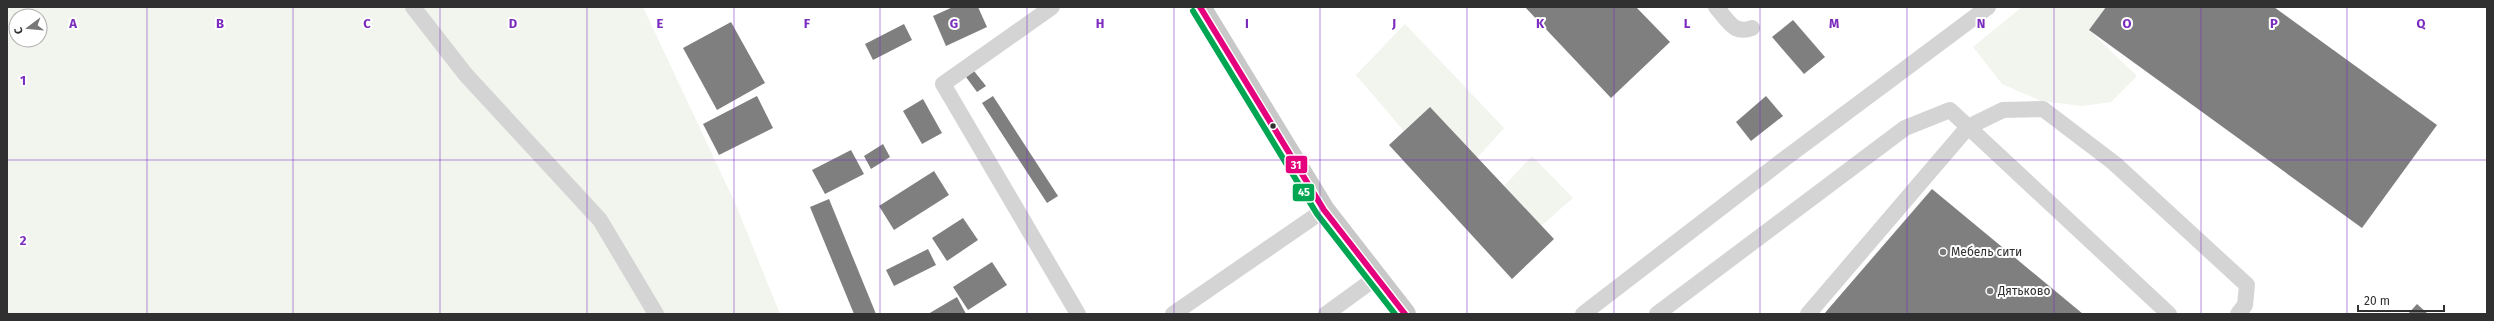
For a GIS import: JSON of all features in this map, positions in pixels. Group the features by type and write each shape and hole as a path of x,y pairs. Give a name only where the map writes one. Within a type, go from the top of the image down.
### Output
{"main road":[{"path":"1200,7 1324,210 1406,314"}],"lane":[{"path":"413,7 466,75 600,220 656,314"},
{"path":"1052,7 943,84 1078,314"},
{"path":"1716,7 1737,30 1743,31 1752,28"},
{"path":"1583,314 1787,157 1988,7"},
{"path":"1808,314 1968,126 2003,110 2043,109 2114,163 2247,285 2245,305 2238,314"},
{"path":"1657,314 1905,128 1950,110 2169,314"},
{"path":"1172,314 1324,210"},
{"path":"1326,314 1376,277"}],"shaded area":[{"path":"7,7 643,7 736,205 780,314 7,314"},
{"path":"2022,7 2106,7 2089,30 2137,76 2111,102 2082,106 2041,101 2002,84 1973,47"},
{"path":"1405,24 1504,128 1477,158 1430,107 1404,131 1356,75"},
{"path":"1532,156 1573,198 1541,226 1504,186"}],"building":[{"path":"953,7 978,7 987,27 946,46 933,16"},
{"path":"1525,7 1636,7 1670,42 1611,98"},
{"path":"2106,7 2274,7 2437,125 2362,228 2089,30"},
{"path":"1793,20 1825,57 1804,74 1772,37"},
{"path":"731,22 765,83 717,110 683,48"},
{"path":"904,24 912,40 873,60 865,44"},
{"path":"974,71 986,86 977,92 966,77"},
{"path":"757,96 773,128 719,155 703,124"},
{"path":"993,96 1058,196 1047,203 982,103"},
{"path":"1766,96 1783,116 1751,141 1736,122"},
{"path":"923,99 942,133 922,144 903,111"},
{"path":"1430,107 1554,239 1512,279 1389,145"},
{"path":"883,144 890,157 871,169 864,156"},
{"path":"851,150 864,174 825,194 812,170"},
{"path":"934,171 949,195 894,230 879,206"},
{"name":"Мебель сити","path":"1932,189 2083,314 1824,314"},
{"path":"829,199 876,314 854,314 810,207"},
{"path":"963,218 978,240 947,261 932,238"},
{"path":"928,249 936,265 894,286 886,270"},
{"path":"992,262 1007,285 968,310 953,287"},
{"path":"957,297 966,314 928,314"},
{"path":"2417,304 2428,314 2408,314"}],"transit line":[{"name":"31","path":"1200,7 1324,210 1405,314"},
{"name":"45","path":"1193,11 1317,214 1395,314"}],"place":[{"name":"Мебель сити","path":"1943,252"},
{"name":"Дятьково","path":"1990,291"}]}
